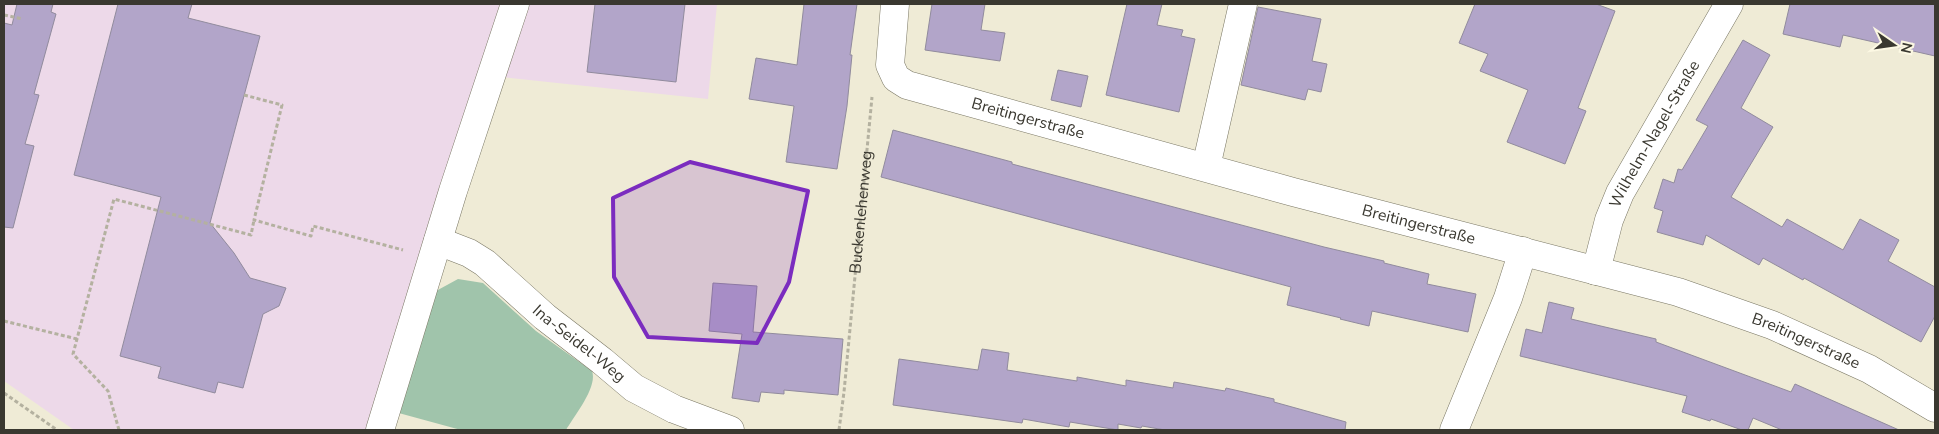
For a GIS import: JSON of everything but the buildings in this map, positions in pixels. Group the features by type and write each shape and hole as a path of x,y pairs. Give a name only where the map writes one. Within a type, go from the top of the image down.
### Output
{"street":[{"path":"380,430 515,4"},
{"path":"892,72 890,65 896,4"},
{"path":"1206,166 1243,4"},
{"name":"Wilhelm-Nagel-Straße","path":"1596,271 1614,206 1620,193 1729,4"},
{"name":"Breitingerstraße","path":"892,72 896,78 907,85 1206,166 1293,192 1678,292 1772,325 1868,369 1935,408"},
{"name":"Ina-Seidel-Weg","path":"436,250 469,253 485,263 545,317 634,388 674,409 730,430"},
{"path":"1454,430 1508,298 1523,252"}],"path":[{"path":"4,15 23,19"},
{"name":"Buckenlehenweg","path":"839,430 872,96 877,85 892,72"},
{"path":"118,430 108,391 73,354 114,199 251,235 282,105 244,95"},
{"path":"254,220 310,236 313,226 436,250"},
{"path":"4,321 77,339"},
{"path":"4,393 57,430"}],"highlighted area":[{"path":"690,162 808,191 789,282 757,343 648,337 614,277 613,198"}],"shaded area":[{"path":"4,4 506,4 367,430 74,430 4,381"},
{"path":"524,4 717,4 708,99 501,77"}],"green space":[{"path":"458,279 483,283 536,331 592,371 593,378 589,393 566,430 461,430 395,412 436,291"}]}
